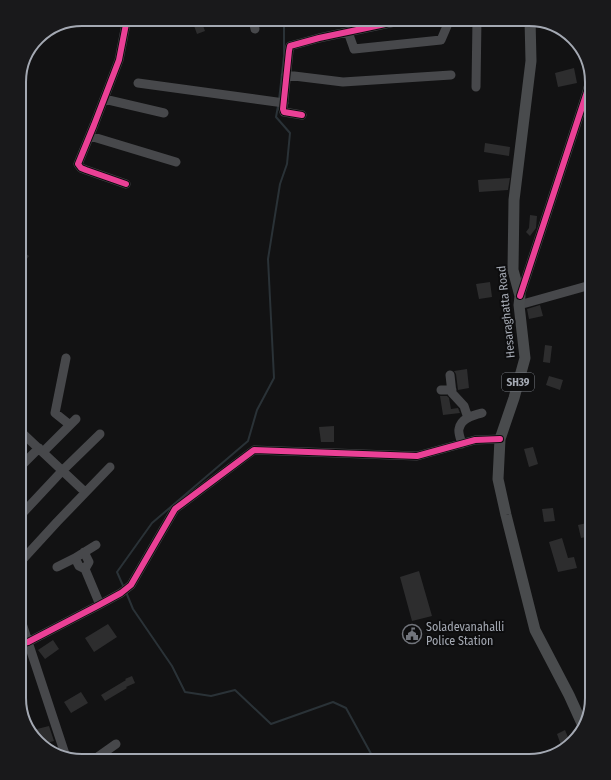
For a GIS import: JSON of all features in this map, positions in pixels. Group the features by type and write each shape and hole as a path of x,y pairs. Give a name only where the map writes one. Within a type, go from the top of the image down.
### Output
{"main road":[{"name":"Hesaraghatta Road","path":"530,26 531,60 514,200 513,270 519,300 525,358 514,398 500,439 498,479 535,630 580,720"}],"street":[{"path":"126,26 119,60 78,164 81,168 126,184"},
{"path":"302,115 284,112 280,102 290,46 376,26"},
{"path":"348,32 354,49 441,40 447,26"},
{"path":"476,86 477,26"},
{"path":"286,75 343,82 451,75"},
{"path":"138,83 280,102"},
{"path":"585,98 519,300 585,286"},
{"path":"104,99 164,113"},
{"path":"90,136 176,162"},
{"path":"26,462 73,422 55,413 66,358"},
{"path":"450,375 452,393 464,406 468,418"},
{"path":"441,390 452,390"},
{"path":"462,444 459,429 462,422 470,416 482,413"},
{"path":"26,510 62,471 100,434"},
{"path":"26,436 86,492"},
{"path":"26,642 99,605 131,585 175,509 254,450 417,456 475,440 500,439"},
{"path":"26,556 110,467"},
{"path":"57,567 96,545"},
{"path":"84,552 89,562 85,569"},
{"path":"75,558 79,566 85,569 99,605"},
{"path":"26,651 64,751"},
{"path":"102,754 116,744"}],"building":[{"path":"194,26 203,26 205,31 197,34"},
{"path":"574,68 577,83 558,87 555,73"},
{"path":"485,143 510,147 509,156 484,152"},
{"path":"510,178 508,190 479,192 478,180"},
{"path":"530,215 537,216 536,228 530,236 526,232 529,228"},
{"path":"490,282 492,297 479,299 476,284"},
{"path":"540,305 543,316 529,319 527,309"},
{"path":"545,345 552,346 550,363 543,362"},
{"path":"467,369 469,388 458,390 456,374 454,371"},
{"path":"549,376 563,380 560,390 546,385"},
{"path":"440,396 447,396 449,398 451,409 458,408 460,413 443,415"},
{"path":"334,426 334,442 321,442 319,427"},
{"path":"533,447 538,464 529,467 524,449"},
{"path":"553,508 555,521 544,522 542,509"},
{"path":"585,523 585,537 581,538 578,525"},
{"path":"562,538 568,558 574,557 577,568 558,572 549,542"},
{"path":"419,571 432,616 412,621 400,577"},
{"path":"108,624 117,637 94,652 85,638"},
{"path":"53,640 59,649 45,659 38,650"},
{"path":"132,676 135,683 126,687 127,688 105,701 101,695"},
{"path":"81,692 88,703 71,713 64,702"},
{"path":"49,726 54,741 48,742 38,733 37,729"},
{"path":"565,730 568,738 561,744 557,734"}],"waterway":[{"path":"279,100 284,56 284,26"},
{"path":"124,588 117,572 152,523 248,441 257,410 274,378 268,259 280,184 287,164 290,133 276,117 278,106"},
{"path":"126,592 133,609 172,666 185,692 211,696 235,690 271,724 333,702 346,708 371,754"}],"cycle path":[{"path":"126,26 119,60 78,164 81,168 126,184"},
{"path":"302,115 284,112 283,109 290,46 319,38 376,26"},
{"path":"520,296 585,98"},
{"path":"26,642 121,593 131,585 175,509 254,450 417,456 475,440 500,439"}],"place":[{"name":"Soladevanahalli Police Station","path":"412,634"}]}
